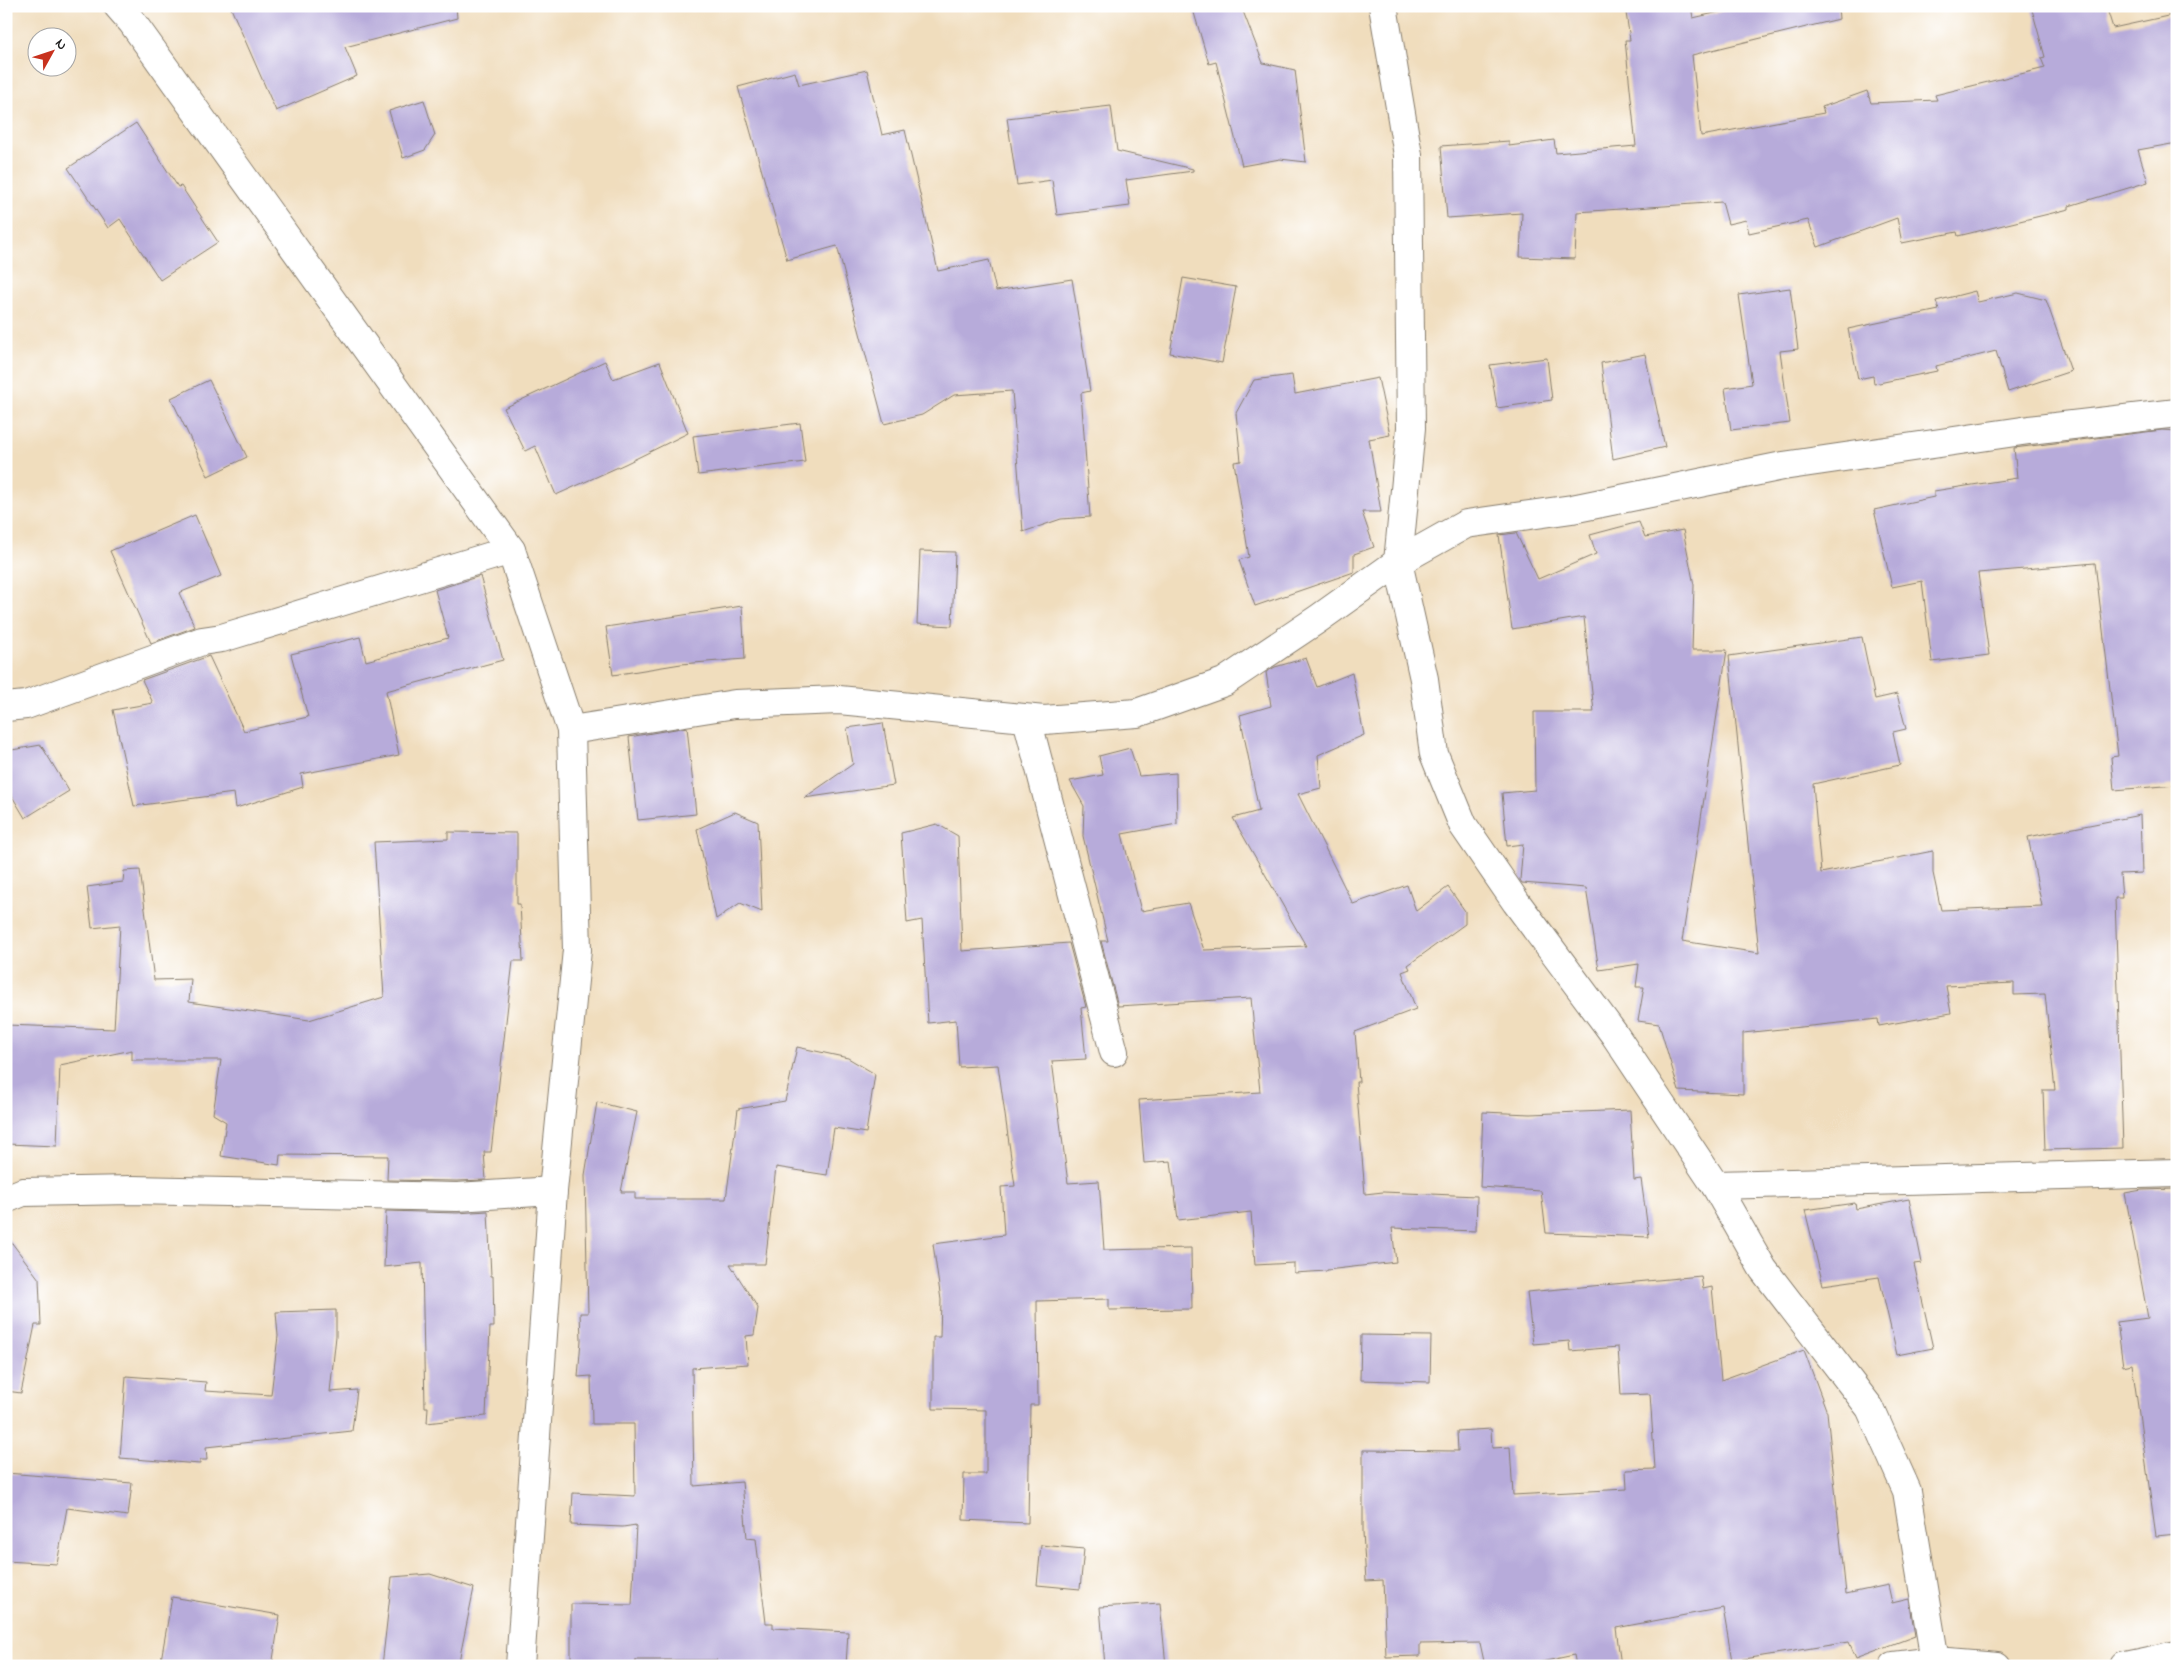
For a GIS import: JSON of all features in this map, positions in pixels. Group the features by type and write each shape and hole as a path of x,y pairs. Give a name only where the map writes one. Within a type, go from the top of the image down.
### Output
{"street":[{"path":"118,6 132,22 511,550 571,730 576,950 553,1192 520,1666"},
{"path":"1383,6 1408,155 1411,428 1398,562 1424,679 1434,754 1464,825 1516,902 1614,1034 1715,1185 1763,1269 1870,1408 1907,1491 1936,1661"},
{"path":"571,730 736,704 839,700 1044,720 1137,713 1224,682 1318,619 1398,562 1466,524 1572,509 1783,466 2029,430 2177,413"},
{"path":"6,707 26,705 202,641 222,638 511,550"},
{"path":"1027,719 1114,1052"},
{"path":"1715,1185 2177,1173"},
{"path":"6,1199 23,1192 133,1190 457,1197 553,1192"},
{"path":"2126,1666 2177,1655"},
{"path":"1894,1666 1936,1661 1996,1666"}],"building":[{"path":"230,6 456,6 457,18 345,47 357,76 276,111"},
{"path":"1192,6 1241,6 1263,63 1295,70 1306,162 1280,159 1242,166 1216,62 1209,64"},
{"path":"1625,6 1691,6 1693,18 1745,6 1838,6 1839,19 1692,55 1701,136 1824,113 1822,107 1867,91 1871,103 1937,100 1935,95 2045,68 2041,58 2045,57 2031,6 2106,6 2113,28 2177,14 2177,143 2138,150 2148,182 2069,206 2069,209 1958,236 1957,232 1902,243 1897,218 1818,247 1808,220 1749,233 1746,220 1728,224 1722,202 1577,212 1575,259 1520,257 1522,213 1447,218 1441,146 1509,141 1509,146 1554,140 1556,153 1636,146 1625,40 1630,40"},
{"path":"867,70 882,135 905,130 938,271 989,260 996,291 1072,279 1090,391 1081,393 1090,517 1061,519 1023,532 1012,391 954,395 922,415 884,424 837,246 787,260 738,87 795,72 799,85"},
{"path":"424,100 435,135 425,150 403,158 389,111"},
{"path":"1111,106 1117,151 1193,169 1193,171 1126,180 1130,206 1057,215 1052,180 1017,185 1007,118"},
{"path":"136,123 178,187 181,186 218,242 160,280 120,219 108,228 68,168"},
{"path":"1183,278 1236,287 1222,363 1170,353"},
{"path":"1790,288 1798,349 1780,351 1790,423 1731,430 1725,388 1752,384 1739,295"},
{"path":"1975,291 1978,302 2018,293 2046,300 2071,371 2008,392 1996,351 1936,366 1937,371 1874,384 1873,376 1858,379 1848,329 1939,310 1936,301"},
{"path":"1645,354 1665,447 1613,459 1601,363"},
{"path":"1547,358 1552,400 1497,408 1490,365"},
{"path":"605,361 613,379 660,362 688,433 556,495 535,446 525,451 504,408"},
{"path":"1292,375 1295,394 1378,378 1390,435 1369,439 1381,512 1362,512 1374,547 1354,554 1354,572 1255,606 1239,560 1249,557 1234,462 1241,461 1236,413 1254,380"},
{"path":"209,380 247,457 208,476 171,398"},
{"path":"800,423 805,462 698,475 693,436"},
{"path":"2162,430 2177,431 2177,785 2114,790 2111,757 2118,756 2095,563 1978,573 1989,655 1932,662 1922,581 1892,587 1874,510 1934,497 1934,491 2017,478 2014,448"},
{"path":"195,515 221,576 179,593 195,627 151,643 110,551"},
{"path":"1639,522 1645,537 1683,530 1694,585 1692,650 1727,650 1682,941 1759,953 1729,656 1862,637 1875,699 1897,694 1906,729 1893,732 1900,765 1813,784 1821,873 1933,851 1933,873 1941,910 2042,906 2028,837 2140,815 2142,873 2120,874 2122,898 2115,898 2123,1148 2045,1150 2043,1090 2055,1090 2045,994 2014,995 2014,983 1946,986 1951,1013 1879,1026 1878,1019 1743,1033 1743,1094 1679,1091 1659,1024 1638,1021 1644,987 1636,987 1639,964 1599,970 1586,888 1522,883 1520,880 1523,844 1507,846 1502,793 1535,790 1534,712 1594,712 1584,617 1512,629 1499,535 1516,533 1538,579 1596,554 1590,535"},
{"path":"920,551 955,552 952,626 917,624"},
{"path":"480,576 503,660 386,691 399,755 301,774 303,787 236,808 234,793 134,806 113,710 153,703 142,680 209,656 244,731 308,717 291,654 360,637 366,661 448,638 435,590"},
{"path":"742,606 745,659 681,664 613,675 606,627"},
{"path":"1306,658 1317,687 1352,673 1364,735 1318,755 1321,788 1298,794 1353,904 1407,885 1416,911 1448,887 1465,911 1465,924 1408,965 1410,969 1402,972 1416,1009 1355,1032 1359,1082 1356,1082 1365,1194 1383,1192 1477,1196 1476,1231 1392,1228 1396,1262 1327,1271 1294,1273 1294,1263 1255,1265 1251,1212 1178,1220 1171,1161 1144,1163 1139,1100 1260,1092 1251,998 1118,1006 1101,941 1108,941 1083,836 1084,806 1070,781 1103,775 1099,756 1130,748 1139,776 1176,773 1177,824 1122,834 1141,911 1188,903 1204,950 1306,946 1233,818 1259,811 1240,715 1271,706 1266,672 1275,667"},
{"path":"883,723 894,785 804,798 853,764 847,728"},
{"path":"687,727 696,814 638,820 629,737"},
{"path":"41,745 69,791 25,818 6,786 6,751"},
{"path":"735,812 758,822 762,912 740,903 716,919 697,829"},
{"path":"937,824 958,836 962,951 1069,943 1086,1007 1081,1008 1086,1059 1052,1061 1068,1183 1099,1181 1104,1250 1191,1248 1192,1309 1109,1310 1109,1299 1037,1301 1038,1405 1030,1405 1028,1523 963,1520 964,1474 986,1474 986,1410 933,1409 933,1337 940,1337 941,1300 933,1244 1004,1235 1001,1187 1015,1186 998,1065 959,1067 956,1020 928,1023 922,920 907,923 901,833"},
{"path":"448,832 517,833 517,904 520,904 523,961 513,961 491,1152 484,1152 486,1180 387,1180 388,1156 280,1155 279,1165 221,1156 226,1122 213,1114 221,1060 132,1060 132,1050 60,1065 57,1146 6,1144 6,1025 114,1029 120,925 92,928 87,887 123,882 124,871 140,870 154,980 191,979 189,1002 309,1020 384,997 374,842 448,839"},
{"path":"797,1047 848,1058 875,1074 866,1133 834,1128 827,1175 776,1167 765,1264 730,1264 758,1308 754,1335 746,1336 748,1364 692,1368 694,1486 742,1482 747,1538 756,1539 766,1623 773,1623 773,1628 848,1632 846,1666 717,1666 717,1660 636,1660 636,1666 571,1666 571,1604 632,1605 636,1525 623,1527 571,1525 573,1493 635,1496 634,1424 592,1424 591,1376 578,1377 581,1340 580,1313 588,1313 585,1175 597,1102 637,1112 621,1192 635,1192 635,1199 726,1199 738,1109 785,1101"},
{"path":"1630,1110 1634,1180 1641,1179 1649,1237 1546,1233 1541,1191 1480,1187 1483,1112 1530,1114"},
{"path":"2177,1189 2177,1534 2156,1536 2132,1364 2123,1366 2117,1322 2148,1318 2125,1193 2142,1190"},
{"path":"1909,1199 1922,1263 1914,1264 1933,1348 1897,1355 1879,1277 1823,1285 1805,1210 1855,1203 1856,1209"},
{"path":"386,1211 457,1213 488,1211 491,1276 493,1276 494,1327 490,1327 486,1416 427,1423 422,1263 384,1267"},
{"path":"6,1235 39,1279 41,1325 35,1325 21,1393 6,1391"},
{"path":"1701,1276 1703,1289 1712,1287 1721,1380 1804,1350 1827,1412 1846,1594 1888,1585 1892,1603 1909,1599 1915,1636 1856,1658 1849,1642 1732,1661 1723,1608 1616,1628 1621,1666 1576,1666 1574,1655 1522,1666 1485,1666 1480,1643 1420,1644 1420,1656 1386,1657 1383,1580 1366,1581 1363,1532 1363,1450 1458,1451 1457,1431 1491,1429 1492,1448 1510,1447 1513,1495 1627,1489 1626,1470 1655,1469 1650,1394 1621,1395 1618,1347 1570,1351 1569,1341 1533,1344 1527,1292"},
{"path":"336,1310 336,1336 330,1392 357,1390 352,1431 206,1447 207,1460 200,1460 200,1464 120,1458 126,1376 206,1382 205,1391 271,1395 278,1336 276,1312"},
{"path":"1361,1335 1431,1336 1430,1382 1360,1380"},
{"path":"6,1473 132,1483 128,1516 67,1508 57,1564 6,1561"},
{"path":"1041,1545 1084,1549 1080,1589 1037,1585"},
{"path":"430,1574 474,1588 458,1666 382,1666 392,1577"},
{"path":"172,1597 280,1615 272,1666 160,1666"},
{"path":"1160,1603 1166,1666 1105,1666 1100,1607"}]}
